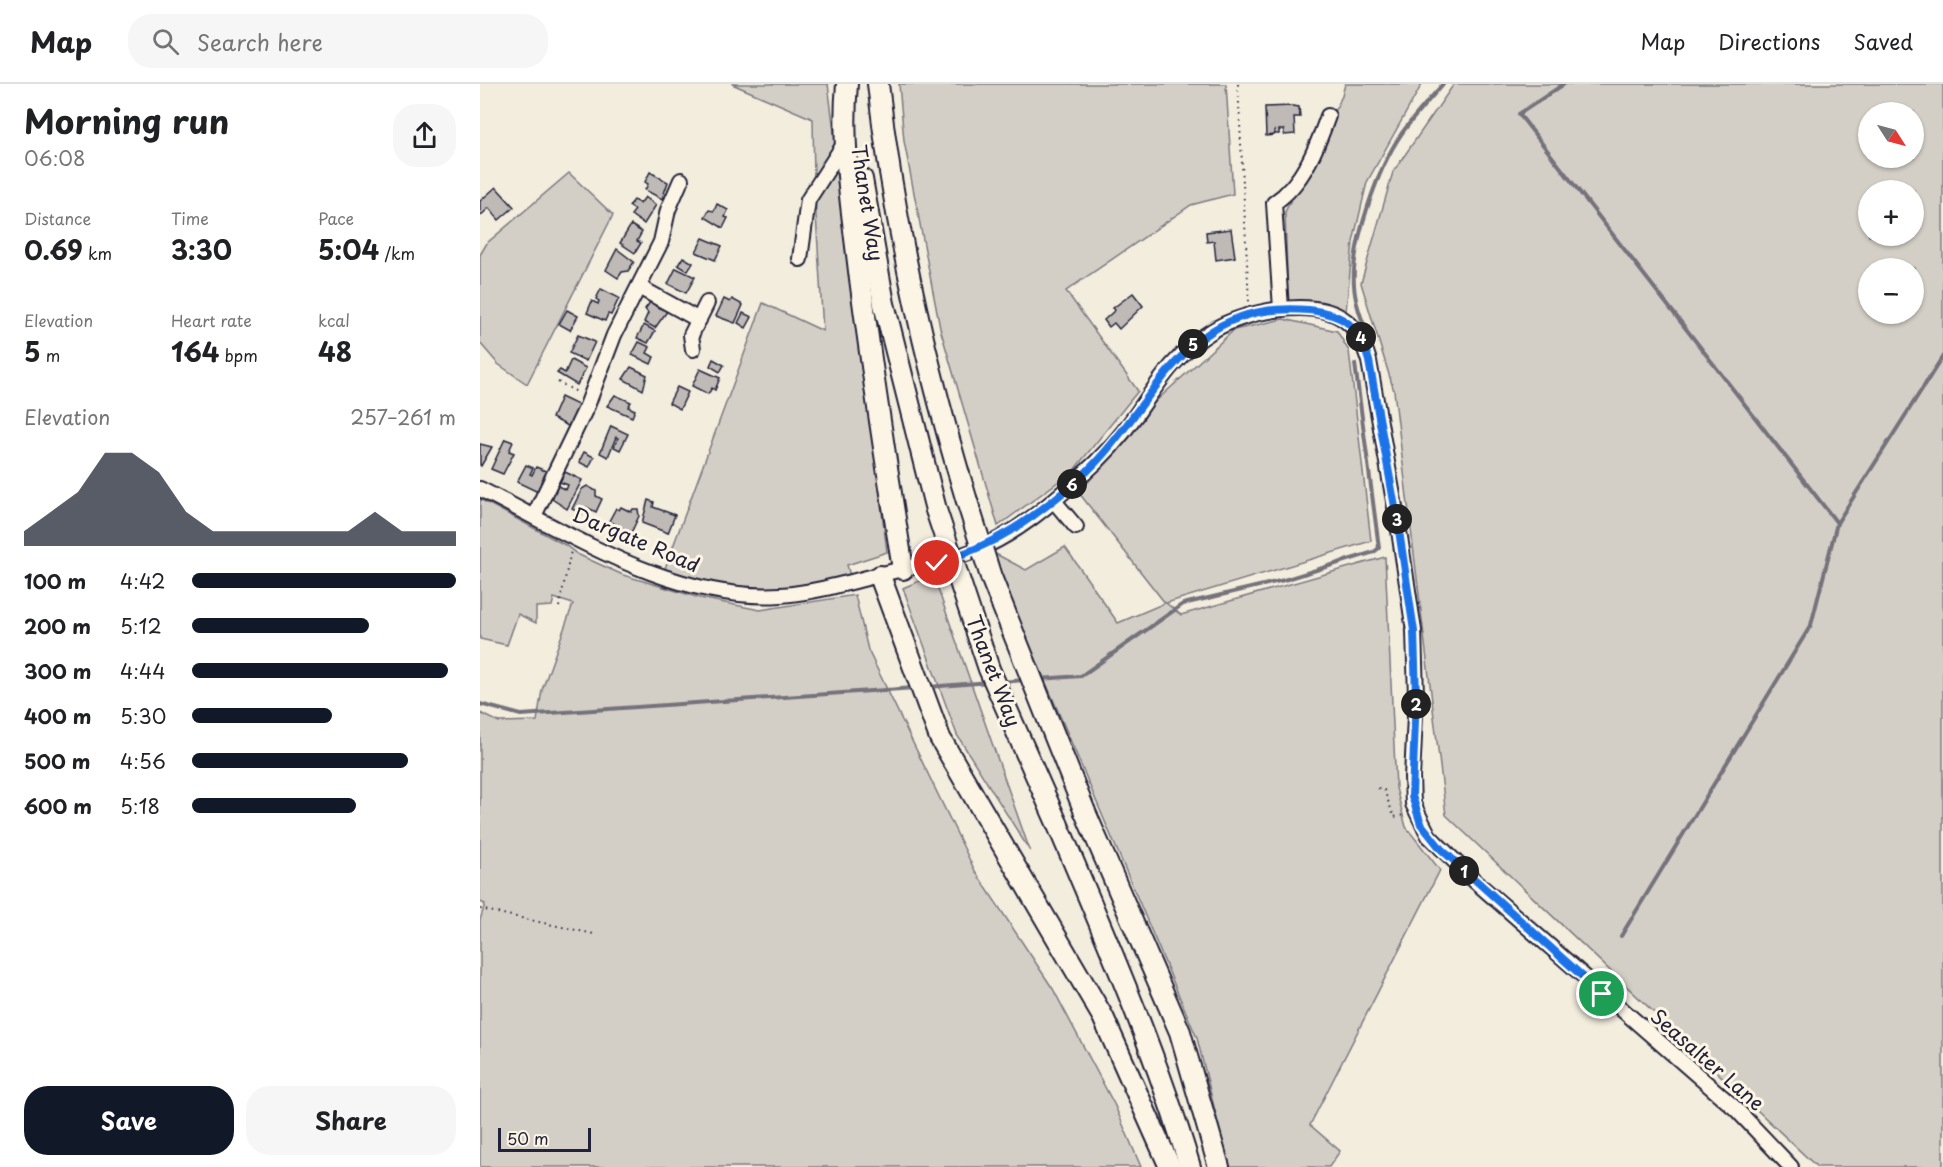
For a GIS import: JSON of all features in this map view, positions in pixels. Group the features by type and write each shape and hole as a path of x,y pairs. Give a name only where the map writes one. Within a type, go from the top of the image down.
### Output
{"highway":[{"path":"847,84 844,113 846,141 878,420 903,569"},
{"name":"Thanet Way","path":"851,84 860,162 884,304 936,510 989,669 1102,930 1176,1119 1190,1167"},
{"name":"Thanet Way","path":"878,84 898,222 912,294 933,383 966,498 991,577 1085,812 1180,1032 1218,1167"},
{"path":"880,576 940,738 1103,1017 1170,1167"}],"street":[{"path":"1281,309 1274,203 1282,198 1315,151 1328,116"},
{"path":"800,259 808,201 846,141"},
{"path":"534,516 590,398 614,334 661,242 668,210 681,180"},
{"path":"639,287 699,320"},
{"path":"693,349 691,335 707,303"},
{"name":"Seasalter Lane","path":"903,569 973,552 1000,539 1054,501 1114,443 1183,352 1214,330 1251,314 1281,309 1319,311 1342,318 1358,333 1369,361 1398,524 1414,631 1416,696 1412,777 1415,813 1429,836 1441,849 1635,1023 1736,1109 1791,1167"},
{"name":"Dargate Road","path":"480,489 574,536 663,576 697,587 762,595 797,593 903,569"},
{"path":"1054,501 1076,527"}],"path":[{"path":"1238,84 1251,314"},
{"path":"558,382 590,398"},
{"path":"559,607 574,536"},
{"path":"1378,788 1384,790 1394,817 1415,813"},
{"path":"480,909 594,934"}],"shaded area":[{"path":"732,84 828,84 887,552 847,565 850,576 766,590 743,590 720,586 664,571 763,303 823,331 814,181 813,119"},
{"path":"899,84 1226,84 1233,194 1191,205 1066,291 1138,391 1074,470 998,526 940,328 904,141"},
{"path":"1345,84 1422,84 1367,182 1353,242 1346,311 1288,303 1285,212 1342,96"},
{"path":"1454,84 1943,84 1943,1167 1817,1167 1446,815 1394,391 1361,283 1393,172"},
{"path":"569,173 613,215 527,384 498,364 480,343 480,255 487,243"},
{"path":"1283,319 1337,331 1349,351 1371,541 1166,603 1181,615 1385,557 1396,788 1406,827 1440,870 1310,1125 1340,1151 1329,1167 1229,1167 1197,1038 990,551 1026,570 1065,547 1118,623 1165,603 1079,493 1156,401 1234,330"},
{"path":"480,499 565,545 577,554 623,575 700,598 760,610 855,595 868,650 975,871 1053,989 1115,1106 1141,1167 480,1167 480,920 485,904 480,902 480,713 499,722 537,721 542,690 573,604 554,598 552,606 536,607 536,623 518,614 507,645 480,639"},
{"path":"933,575 1030,851 957,735 903,588"}],"building":[{"path":"1265,107 1299,107 1300,117 1294,117 1295,134 1284,135 1284,130 1279,130 1279,134 1275,134 1274,130 1274,135 1266,136"},
{"path":"650,172 668,182 662,199 645,190 648,184 645,182"},
{"path":"496,187 514,207 499,220 489,208 480,216 480,201"},
{"path":"645,197 656,205 644,224 631,215 635,210 629,206 634,200 640,204"},
{"path":"717,204 728,210 725,217 728,218 723,228 705,217 709,210 714,211"},
{"path":"631,225 642,232 637,241 641,243 635,253 620,243"},
{"path":"1231,229 1235,257 1216,260 1214,241 1207,242 1206,232"},
{"path":"703,238 722,246 715,260 696,252"},
{"path":"617,249 634,262 628,271 622,272 618,278 606,270"},
{"path":"683,257 693,263 688,271 678,265"},
{"path":"676,268 695,277 686,293 668,284"},
{"path":"601,289 619,298 611,315 608,314 605,321 587,313 592,301 598,304 599,301 596,299"},
{"path":"1133,293 1143,306 1119,329 1114,323 1109,327 1104,320 1115,310 1113,308"},
{"path":"724,299 730,302 732,299 743,305 735,323 716,316"},
{"path":"651,301 668,310 655,328 644,322 648,313 645,309"},
{"path":"567,310 578,316 570,330 559,324"},
{"path":"743,313 752,317 746,328 738,323"},
{"path":"644,325 655,331 648,343 637,338"},
{"path":"578,335 595,342 586,361 569,353"},
{"path":"639,342 650,347 647,353 654,357 651,364 632,355"},
{"path":"713,359 724,365 720,372 710,366"},
{"path":"571,360 586,368 577,385 557,373 560,370 565,373"},
{"path":"631,367 647,375 643,390 623,379"},
{"path":"700,369 720,378 715,390 712,388 708,394 692,386"},
{"path":"677,387 688,392 680,409 669,403"},
{"path":"615,395 631,402 628,407 635,410 632,417 607,406"},
{"path":"561,397 580,406 570,427 552,418"},
{"path":"611,426 628,434 620,450 614,447 618,438 616,437 608,457 600,453"},
{"path":"505,439 513,442 509,451 514,453 503,474 491,469"},
{"path":"480,444 492,447 481,466 480,465"},
{"path":"584,452 594,457 589,467 579,462"},
{"path":"526,465 533,468 530,474 532,475 536,467 548,472 538,492 517,482"},
{"path":"565,472 582,480 567,509 552,499 558,486 566,490 568,485 560,482"},
{"path":"587,486 596,491 596,496 602,499 596,512 586,507 582,514 572,509 582,489"},
{"path":"648,500 654,502 653,507 675,515 668,533 642,523"},
{"path":"621,507 631,512 633,509 638,509 639,516 631,533 609,521 616,508 619,510"}],"waterway":[{"path":"1372,346 1358,309 1354,285 1354,268 1362,228 1375,185 1393,148 1412,120 1443,84"},
{"path":"1564,84 1519,114 1837,523"},
{"path":"1621,936 1811,625 1837,523 1943,356"},
{"path":"1039,679 1081,676 1183,604 1284,580 1374,552 1379,548 1355,364"},
{"path":"1000,682 1025,680"},
{"path":"928,687 990,682"},
{"path":"480,704 521,715 915,688"}],"route":[{"path":"937,563 973,552 1000,539 1054,501 1114,443 1183,352 1214,330 1251,314 1281,309 1319,311 1347,321 1362,339 1369,361 1408,587 1416,656 1412,777 1415,813 1429,836 1441,849 1602,994"}]}
